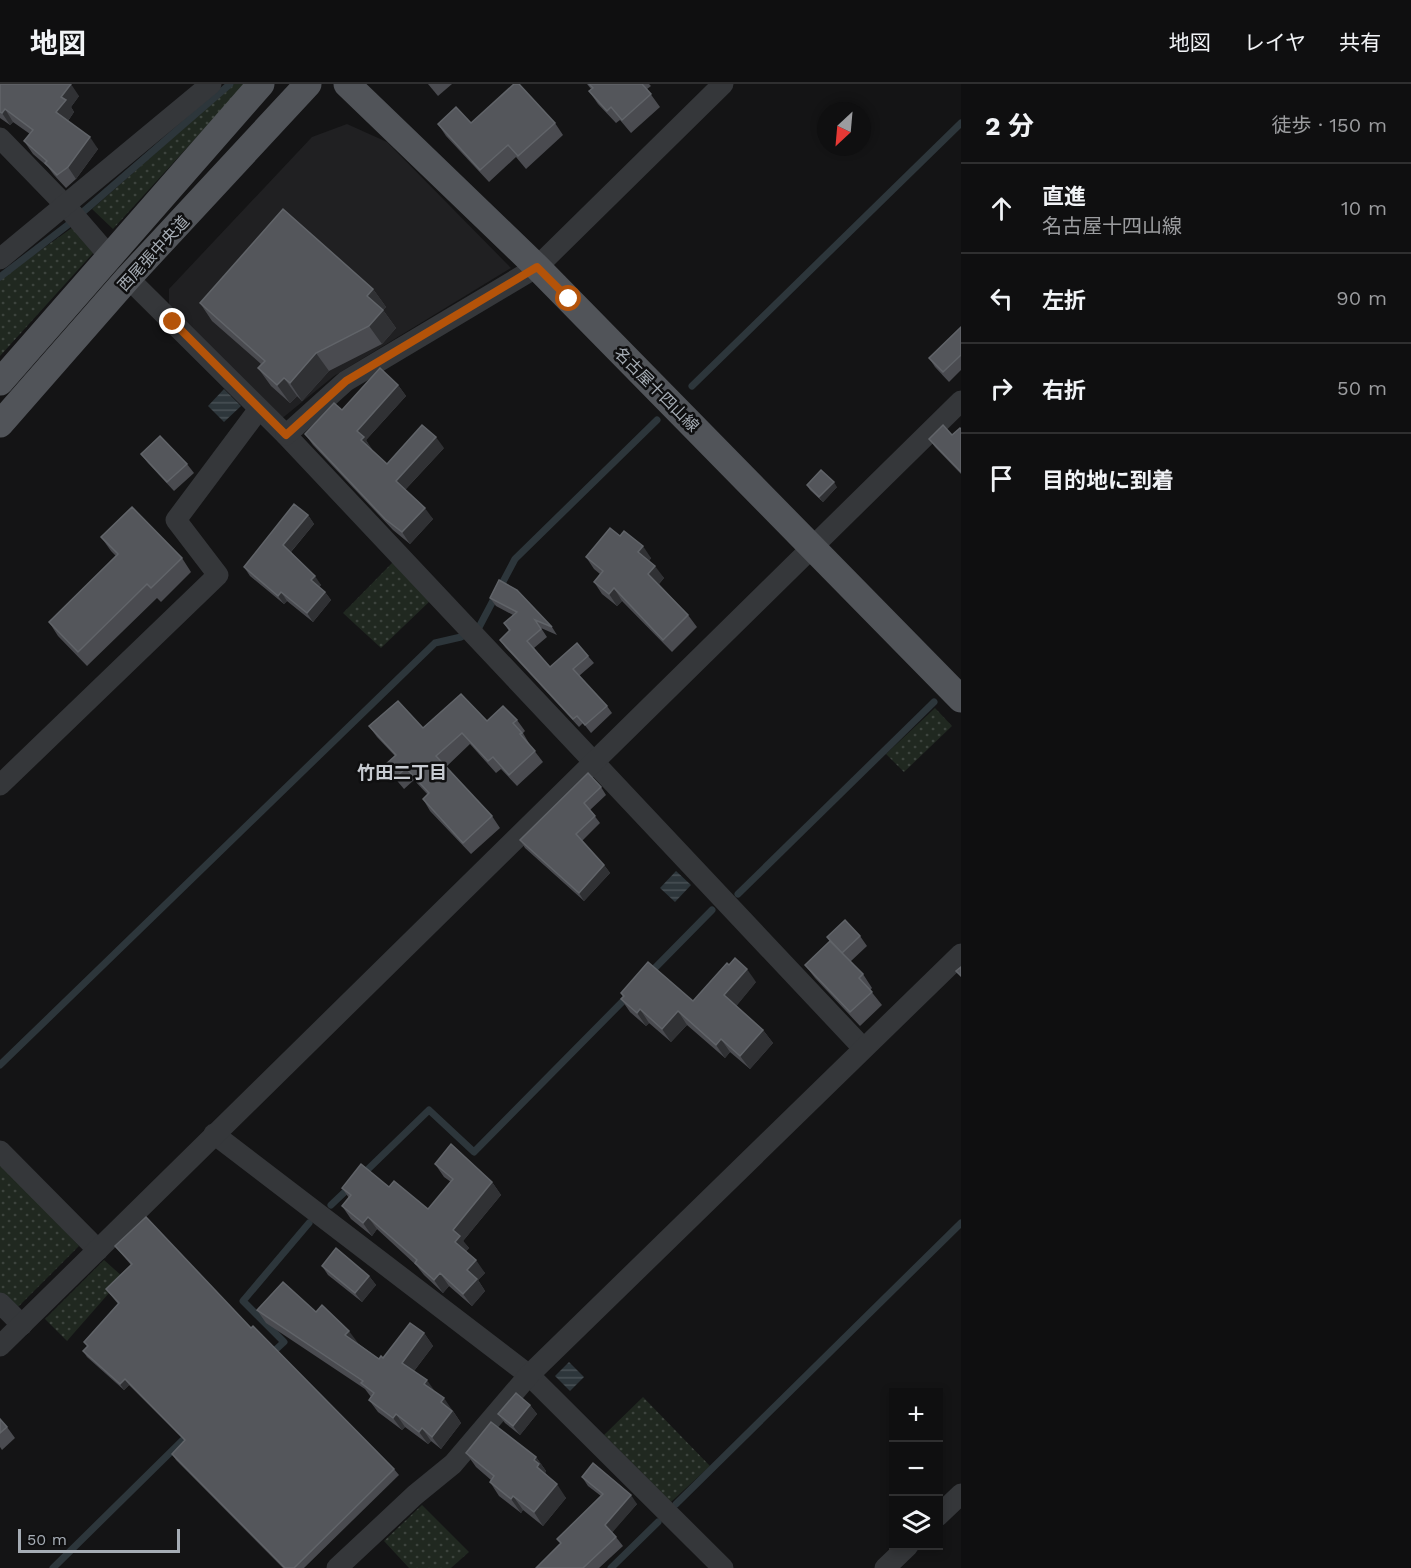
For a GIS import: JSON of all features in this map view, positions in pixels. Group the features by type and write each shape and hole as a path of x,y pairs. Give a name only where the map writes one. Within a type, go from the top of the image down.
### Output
{"main road":[{"name":"西尾張中央道","path":"0,424 261,84"},
{"name":"西尾張中央道","path":"0,382 308,84"},
{"name":"名古屋十四山線","path":"347,84 537,267 961,699"}],"street":[{"path":"0,259 211,84"},
{"path":"286,435 346,381 537,267 723,84"},
{"path":"0,138 66,206 120,268 286,435 591,762 863,1048"},
{"path":"0,1346 591,762 961,401"},
{"path":"0,785 218,574 176,520 259,409"},
{"path":"337,1568 415,1495 453,1464 530,1375 961,954"},
{"path":"214,1134 530,1375 723,1568"},
{"path":"0,1151 98,1250"},
{"path":"0,1303 22,1325"},
{"path":"943,1512 961,1494"},
{"path":"885,1568 903,1550"}],"shaded area":[{"path":"234,84 245,84 113,229 92,209"},
{"path":"347,124 387,142 511,268 334,376 280,420 169,309 169,289 312,137"},
{"path":"76,225 95,251 0,356 0,279"},
{"path":"224,389 241,406 224,422 208,406"},
{"path":"393,562 430,601 381,648 343,613"},
{"path":"935,708 952,726 904,772 886,754"},
{"path":"676,871 691,885 675,902 660,888"},
{"path":"0,1162 79,1246 15,1310 0,1295"},
{"path":"104,1260 123,1277 67,1341 45,1319"},
{"path":"569,1362 584,1377 570,1391 555,1376"},
{"path":"643,1397 710,1466 671,1502 604,1435"},
{"path":"422,1505 469,1552 451,1568 409,1568 384,1541"}],"building":[{"path":"0,84 71,84 61,97 66,100 56,112 90,137 68,167 57,175 45,163 47,161 24,141 33,130 5,109 2,113 0,112"},
{"path":"514,84 519,84 555,123 518,156 508,145 480,170 438,124 456,107 471,123"},
{"path":"589,84 642,84 651,94 622,120 611,107 607,111 589,91 593,88"},
{"path":"283,209 373,289 367,296 383,310 369,326 316,353 290,383 284,378 277,385 258,368 265,361 200,303"},
{"path":"961,327 961,355 943,372 929,358"},
{"path":"380,368 398,385 357,431 364,437 361,440 387,464 422,425 436,437 396,481 425,508 402,532 385,519 305,434 334,403 342,410"},
{"path":"943,425 952,435 961,429 961,472 929,439"},
{"path":"160,436 187,464 167,482 141,454"},
{"path":"821,470 834,482 819,497 807,485"},
{"path":"294,504 308,515 283,545 315,576 311,580 325,592 307,613 281,592 278,596 244,567"},
{"path":"132,507 182,558 151,588 147,584 78,652 49,622 118,554 101,537"},
{"path":"610,528 620,536 624,531 643,546 638,552 655,566 648,574 688,615 663,640 614,588 609,594 594,582 603,571 586,557"},
{"path":"499,580 517,590 552,627 535,620 541,629 527,641 550,667 577,643 588,656 573,669 607,706 585,725 577,716 573,719 500,640 510,630 504,623 517,612 490,598"},
{"path":"461,694 487,721 503,706 517,720 513,723 535,751 509,775 493,757 488,761 462,733 436,756 492,816 463,843 423,799 429,793 406,768 396,777 385,765 396,755 369,726 398,701 423,728"},
{"path":"588,773 601,787 584,803 595,816 576,834 604,865 579,893 520,840"},
{"path":"845,920 860,936 842,953 827,937"},
{"path":"830,941 863,974 859,978 872,992 850,1012 805,965"},
{"path":"735,958 747,969 724,995 763,1030 740,1056 721,1039 716,1045 678,1011 662,1029 640,1009 637,1013 621,999 624,996 621,993 648,962 693,1001 727,963 729,965"},
{"path":"451,1144 492,1182 453,1230 460,1236 455,1242 476,1260 467,1270 477,1279 463,1294 440,1273 434,1280 415,1263 417,1260 368,1217 363,1223 342,1206 351,1195 342,1188 361,1164 389,1187 394,1181 428,1209 453,1179 435,1164"},
{"path":"146,1217 251,1328 253,1326 394,1469 294,1568 285,1568 172,1454 185,1440 125,1379 120,1384 83,1351 88,1346 84,1342 119,1303 106,1289 132,1264 115,1246"},
{"path":"336,1248 369,1276 355,1293 322,1266"},
{"path":"283,1282 316,1312 322,1305 349,1331 345,1335 379,1359 381,1356 383,1358 410,1323 424,1333 402,1363 427,1380 424,1384 444,1398 441,1402 452,1411 432,1437 422,1428 419,1432 396,1414 393,1418 369,1400 374,1393 361,1383 363,1381 257,1310"},
{"path":"516,1393 530,1405 513,1426 498,1414"},
{"path":"0,1419 7,1427 0,1433"},
{"path":"491,1422 536,1457 534,1460 539,1464 537,1467 557,1484 534,1512 513,1496 511,1499 490,1482 494,1476 466,1453"},
{"path":"593,1463 631,1495 605,1525 616,1537 583,1568 536,1568 561,1543 557,1539 603,1494 582,1477"}],"waterway":[{"path":"84,211 230,84"},
{"path":"692,386 961,123"},
{"path":"0,277 69,224"},
{"path":"477,631 515,559 657,420"},
{"path":"0,1065 435,643 461,637"},
{"path":"738,894 934,702"},
{"path":"650,973 712,910"},
{"path":"361,1176 429,1110 474,1152 628,996"},
{"path":"331,1205 351,1186"},
{"path":"271,1354 284,1342 243,1301 309,1223"},
{"path":"676,1504 961,1223"},
{"path":"53,1568 190,1433"},
{"path":"611,1568 658,1522"}],"district":[{"name":"竹田二丁目","path":"402,773"}],"route":[{"path":"173,322 286,435 346,381 537,267 569,299"}]}
